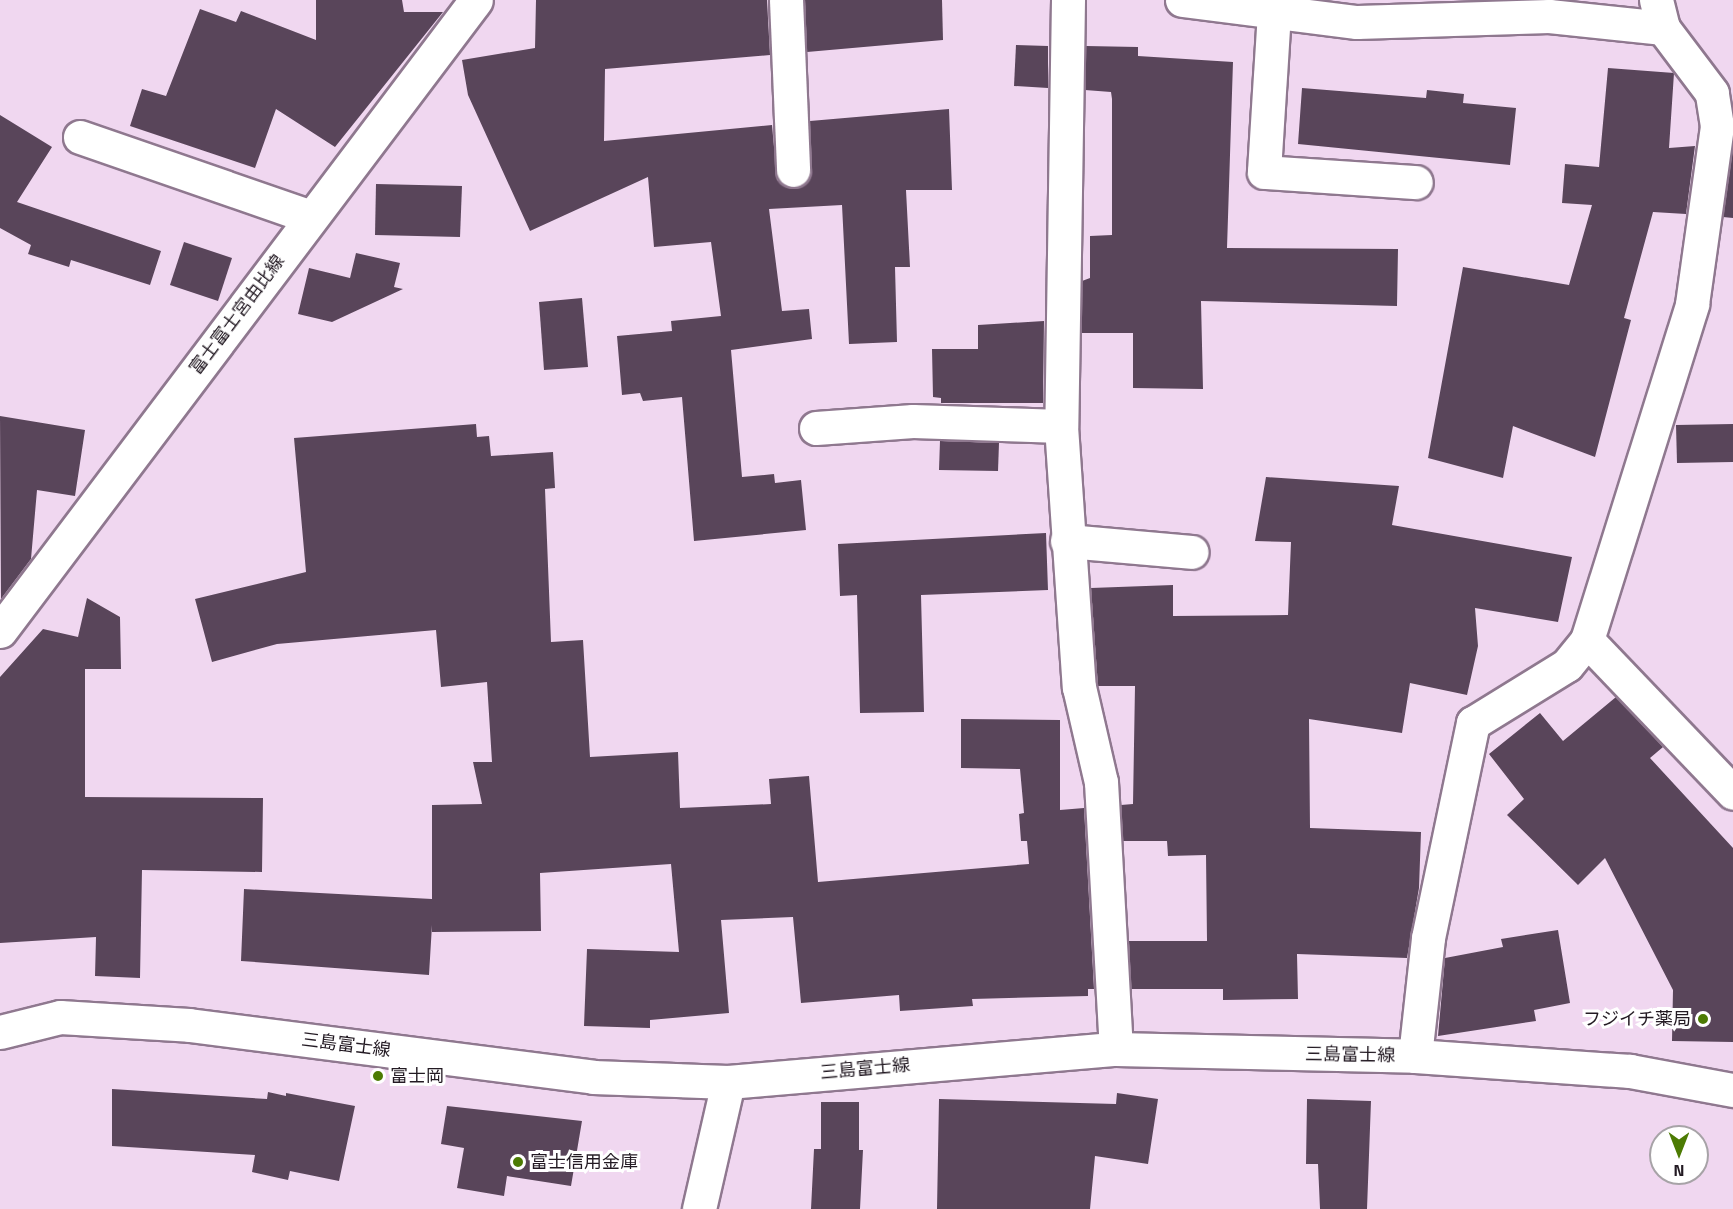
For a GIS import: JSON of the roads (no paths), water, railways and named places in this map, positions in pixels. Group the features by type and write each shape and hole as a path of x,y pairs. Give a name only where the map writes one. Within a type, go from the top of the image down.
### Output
{"street":[{"name":"富士富士宮由比線","path":"0,631 310,217 476,0"},
{"path":"786,0 793,170"},
{"path":"1068,0 1061,426 1067,541 1079,687 1101,782 1116,1049"},
{"path":"1182,0 1357,22 1660,14 1722,94 1692,304 1587,640 1567,665 1473,723 1428,938 1415,1056"},
{"path":"1274,12 1264,172 1416,182"},
{"path":"80,137 310,217"},
{"path":"816,428 913,421 1061,426"},
{"path":"1067,541 1192,552"},
{"path":"1587,640 1733,794"},
{"name":"三島富士線","path":"0,1032 60,1017 189,1025 592,1077 728,1082 1116,1049 1415,1056 1630,1071 1733,1090"},
{"path":"699,1209 728,1082"}],"place":[{"name":"フジイチ薬局","path":"1703,1019"},
{"name":"富士岡","path":"378,1076"},
{"name":"富士信用金庫","path":"518,1162"}]}
